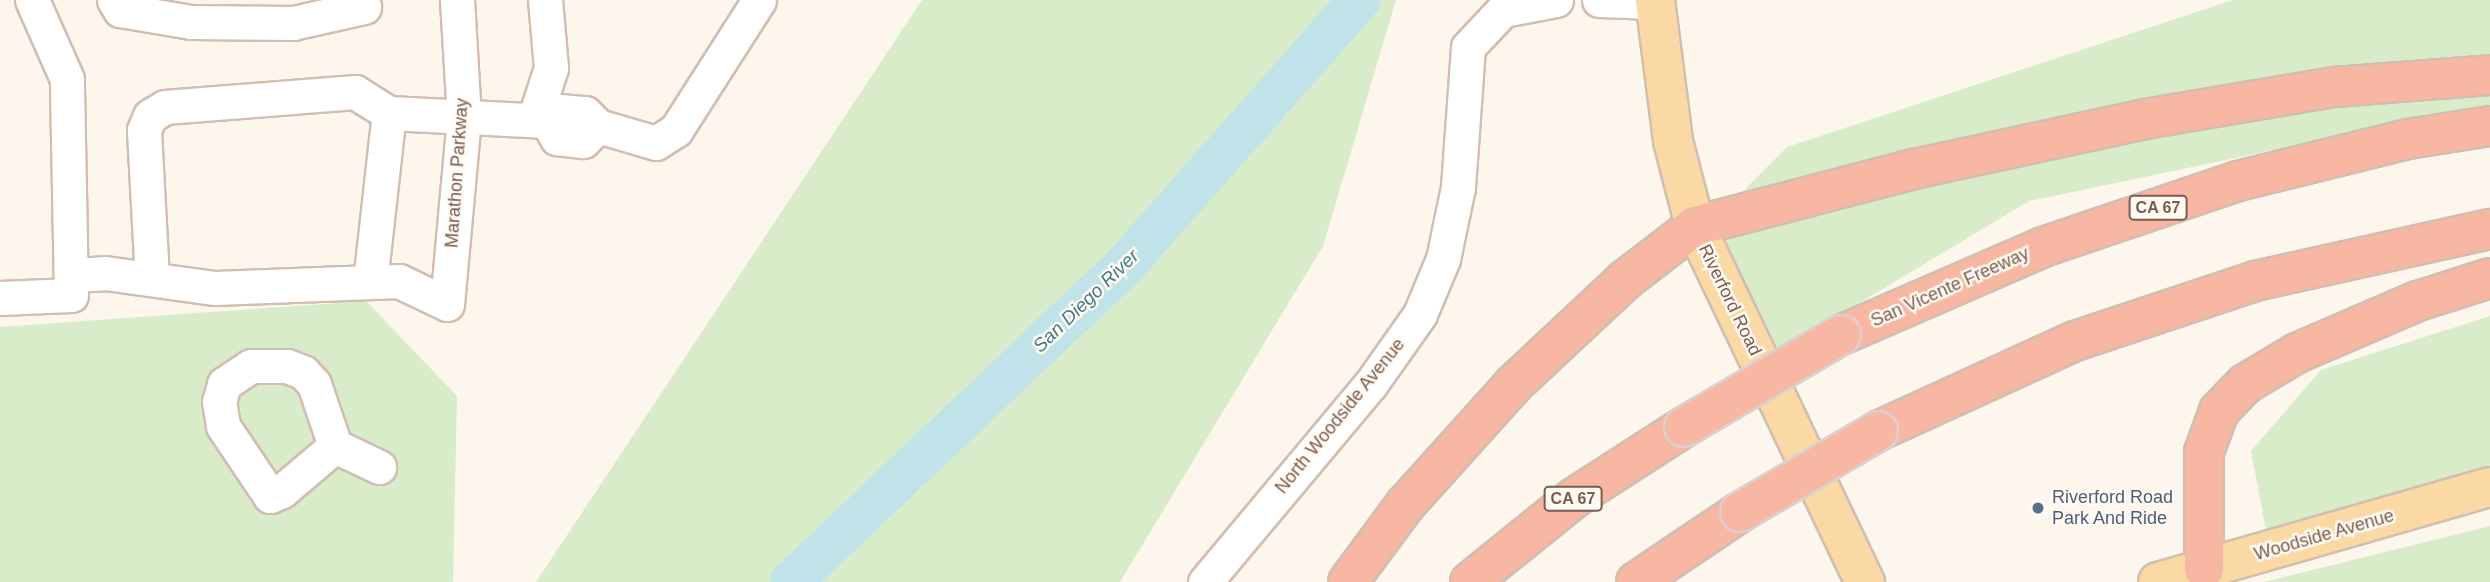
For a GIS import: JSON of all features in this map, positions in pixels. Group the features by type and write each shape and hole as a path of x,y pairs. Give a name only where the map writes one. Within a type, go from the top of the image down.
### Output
{"highway":[{"path":"1348,582 1405,505 1514,384 1625,280 1695,226 1914,169 2146,119 2335,87 2490,75"},
{"name":"San Vicente Freeway","path":"1470,582 1574,498 1684,427 1841,335 2043,247 2238,181 2407,139 2490,126"},
{"path":"1636,582 1740,512 1878,431 2075,341 2255,281 2490,229"},
{"path":"2204,569 2204,452 2219,411 2245,384 2297,353 2418,301 2490,278"}],"main road":[{"name":"Riverford Road","path":"1655,1 1673,141 1695,226 1865,582"},
{"name":"Woodside Avenue","path":"2158,582 2490,487"}],"street":[{"path":"0,298 71,295 67,79 32,0"},
{"path":"114,0 120,10 191,22 293,23 371,2"},
{"name":"Marathon Parkway","path":"370,282 399,281 447,304 464,118 457,0"},
{"path":"540,120 551,68 545,0"},
{"path":"152,279 144,130 150,116 165,107 355,92 389,113 540,120 557,138 583,141 598,126 656,144 676,130 759,0"},
{"name":"North Woodside Avenue","path":"1205,582 1370,385 1420,314 1443,259 1458,187 1468,47 1503,9 1556,0"},
{"path":"1599,0 1655,1"},
{"path":"71,275 105,273 215,288 370,282 389,113"},
{"path":"335,446 379,467"}],"green space":[{"path":"922,0 1396,0 1323,246 1120,582 536,582"},
{"path":"2233,0 2490,0 2490,105 2029,201 1776,353 1712,222 1787,147"},
{"path":"366,301 457,396 453,582 0,582 0,327"},
{"path":"2490,316 2490,467 2266,530 2251,451 2321,370"},
{"path":"2490,526 2490,582 2264,582"}],"waterway":[{"name":"San Diego River","path":"791,582 1124,266 1359,0"}],"place":[{"name":"Riverford Road Park And Ride","path":"2038,508"}]}
